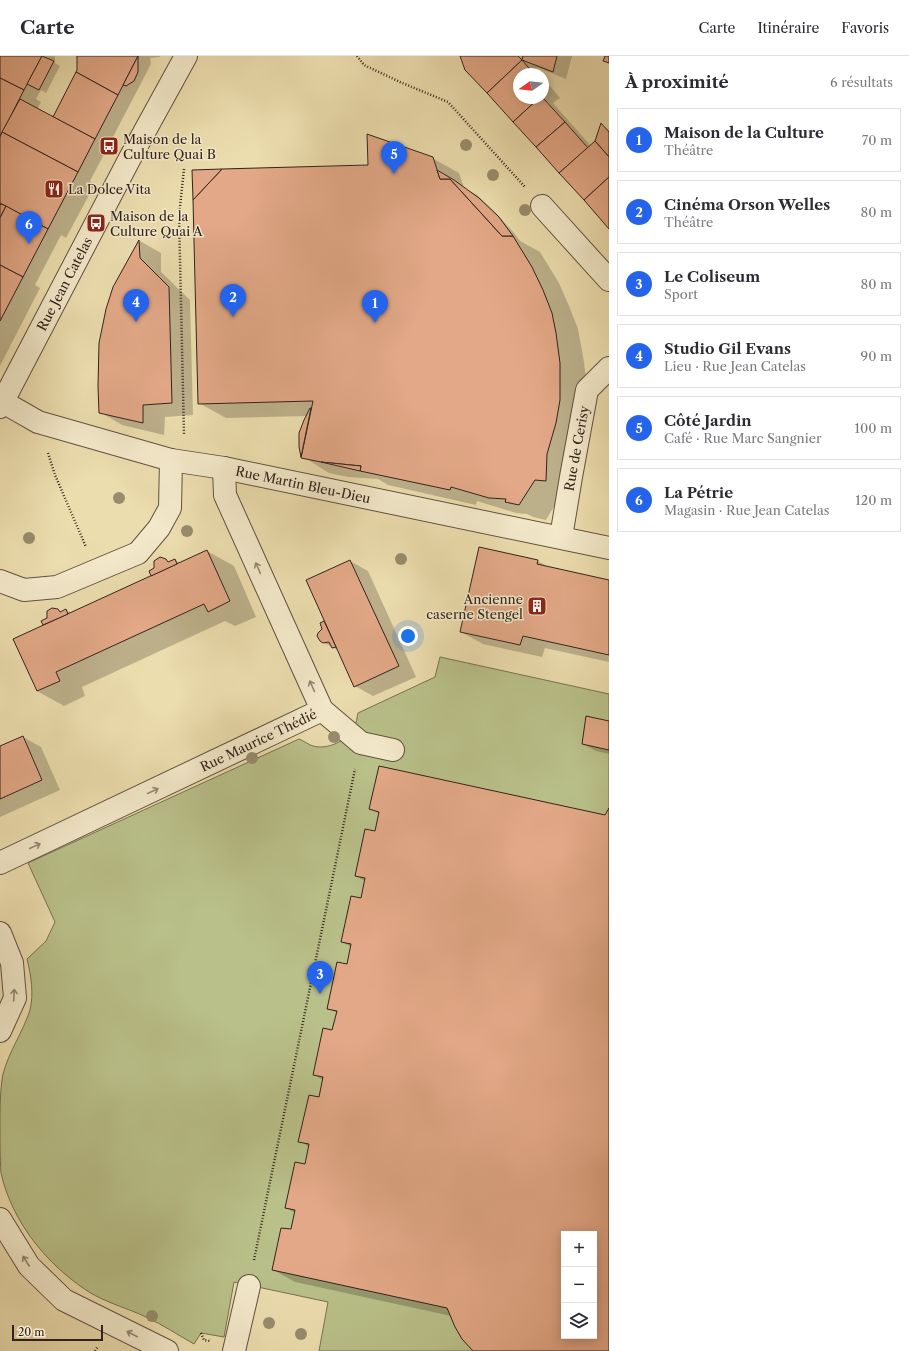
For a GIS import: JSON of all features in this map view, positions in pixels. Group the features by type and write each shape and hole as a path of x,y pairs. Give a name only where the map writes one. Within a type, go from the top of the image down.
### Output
{"street":[{"name":"Rue Jean Catelas","path":"1,405 130,158 186,56"},
{"path":"542,206 609,280"},
{"name":"Rue de Cerisy","path":"561,537 588,390 609,368"},
{"name":"Rue Martin Bleu-Dieu","path":"1,405 38,422 178,460 224,468 609,548"},
{"path":"0,581 24,590 57,586 138,553 159,528 170,508 178,460"},
{"name":"Rue Maurice Thédié","path":"0,863 322,710 225,494 224,468"},
{"path":"322,710 361,743 393,750"},
{"path":"0,933 12,963 15,998 0,1031"},
{"path":"0,1219 29,1266 64,1300 167,1351"},
{"path":"234,1351 248,1286"}],"path":[{"path":"357,56 364,65 448,102 542,206"},
{"path":"178,460 179,216 184,169"},
{"path":"38,422 55,475 96,570"},
{"path":"248,1286 361,743"}],"green space":[{"path":"440,657 609,694 609,1351 319,1351 328,1302 234,1282 224,1337 201,1333 194,1344 146,1317 96,1296 59,1269 33,1241 13,1208 6,1191 1,1173 0,1156 0,1099 3,1074 30,1010 32,984 27,959 46,941 55,922 28,863 299,739 319,747 325,747 336,743 351,733 356,723 358,713 435,677"}],"building":[{"path":"0,56 42,56 24,90 0,78"},
{"path":"42,56 54,61 39,90 27,84"},
{"path":"77,56 138,56 118,95 76,72"},
{"path":"138,56 138,72 134,81 126,86 123,85"},
{"path":"460,56 518,56 522,60 487,93 465,70"},
{"path":"523,56 557,56 553,72 549,70 549,68 543,68 522,60"},
{"path":"605,56 609,56 609,63 603,61"},
{"path":"522,60 529,68 514,68"},
{"path":"513,68 513,104 532,104 513,122 487,93"},
{"path":"76,72 118,95 95,139 53,117"},
{"path":"0,78 24,90 0,137"},
{"path":"20,99 95,139 78,172 2,132"},
{"path":"532,104 548,104 565,122 536,147 513,122"},
{"path":"565,122 588,148 559,173 536,147"},
{"path":"601,123 609,132 609,157 595,141"},
{"path":"2,132 78,172 48,229 0,203 0,137"},
{"path":"367,134 433,157 440,179 450,179 502,236 513,236 532,267 543,290 552,313 556,333 560,363 560,400 556,423 547,454 546,481 535,480 519,505 505,502 506,499 489,498 451,487 450,490 360,471 361,466 321,462 301,458 313,401 198,404 193,200 222,169 368,165"},
{"path":"595,141 609,157 609,177 584,200 559,173"},
{"path":"222,169 193,200 192,170"},
{"path":"437,170 479,198 499,217 513,236 502,236 450,179 440,179"},
{"path":"609,177 609,229 584,200"},
{"path":"0,205 6,206 0,218"},
{"path":"6,206 48,229 23,277 0,265 0,218"},
{"path":"139,240 140,258 169,287 172,403 143,405 143,423 99,413 98,386 99,343 106,309 113,287"},
{"path":"0,265 23,277 0,321"},
{"path":"311,408 301,457 299,433"},
{"path":"321,462 361,466 360,471"},
{"name":"Ancienne caserne Stengel","path":"479,547 538,560 537,564 609,580 609,655 523,636 520,645 460,632"},
{"path":"207,550 230,601 208,612 204,604 56,672 60,681 37,691 13,639"},
{"path":"160,557 166,559 168,562 175,559 177,564 151,576 149,571 154,568 154,561"},
{"path":"350,560 399,666 354,687 306,580"},
{"path":"52,608 58,609 60,612 66,609 68,614 43,625 41,621 47,618 47,611"},
{"path":"324,621 336,647 332,648 329,642 323,643 317,636 322,629 320,623"},
{"path":"586,716 609,721 609,750 582,744"},
{"path":"23,736 42,780 0,799 0,746"},
{"path":"379,766 605,815 609,808 609,1351 473,1351 462,1339 447,1308 272,1270 281,1228 291,1229 295,1210 285,1208 295,1162 305,1164 309,1144 298,1142 309,1095 319,1097 323,1077 313,1075 323,1028 332,1030 337,1011 327,1009 337,962 347,964 351,944 341,942 351,896 361,898 365,878 355,876 365,829 375,831 379,812 369,809"}],"place":[{"name":"Maison de la Culture Quai B","path":"109,146"},
{"name":"Côté Jardin","path":"394,174"},
{"name":"La Dolce Vita","path":"54,189"},
{"name":"Maison de la Culture Quai A","path":"96,223"},
{"name":"La Pétrie","path":"29,244"},
{"name":"Cinéma Orson Welles","path":"233,317"},
{"name":"Studio Gil Evans","path":"136,322"},
{"name":"Maison de la Culture","path":"375,323"},
{"name":"Ancienne caserne Stengel","path":"537,606"},
{"name":"Le Coliseum","path":"320,994"}]}
